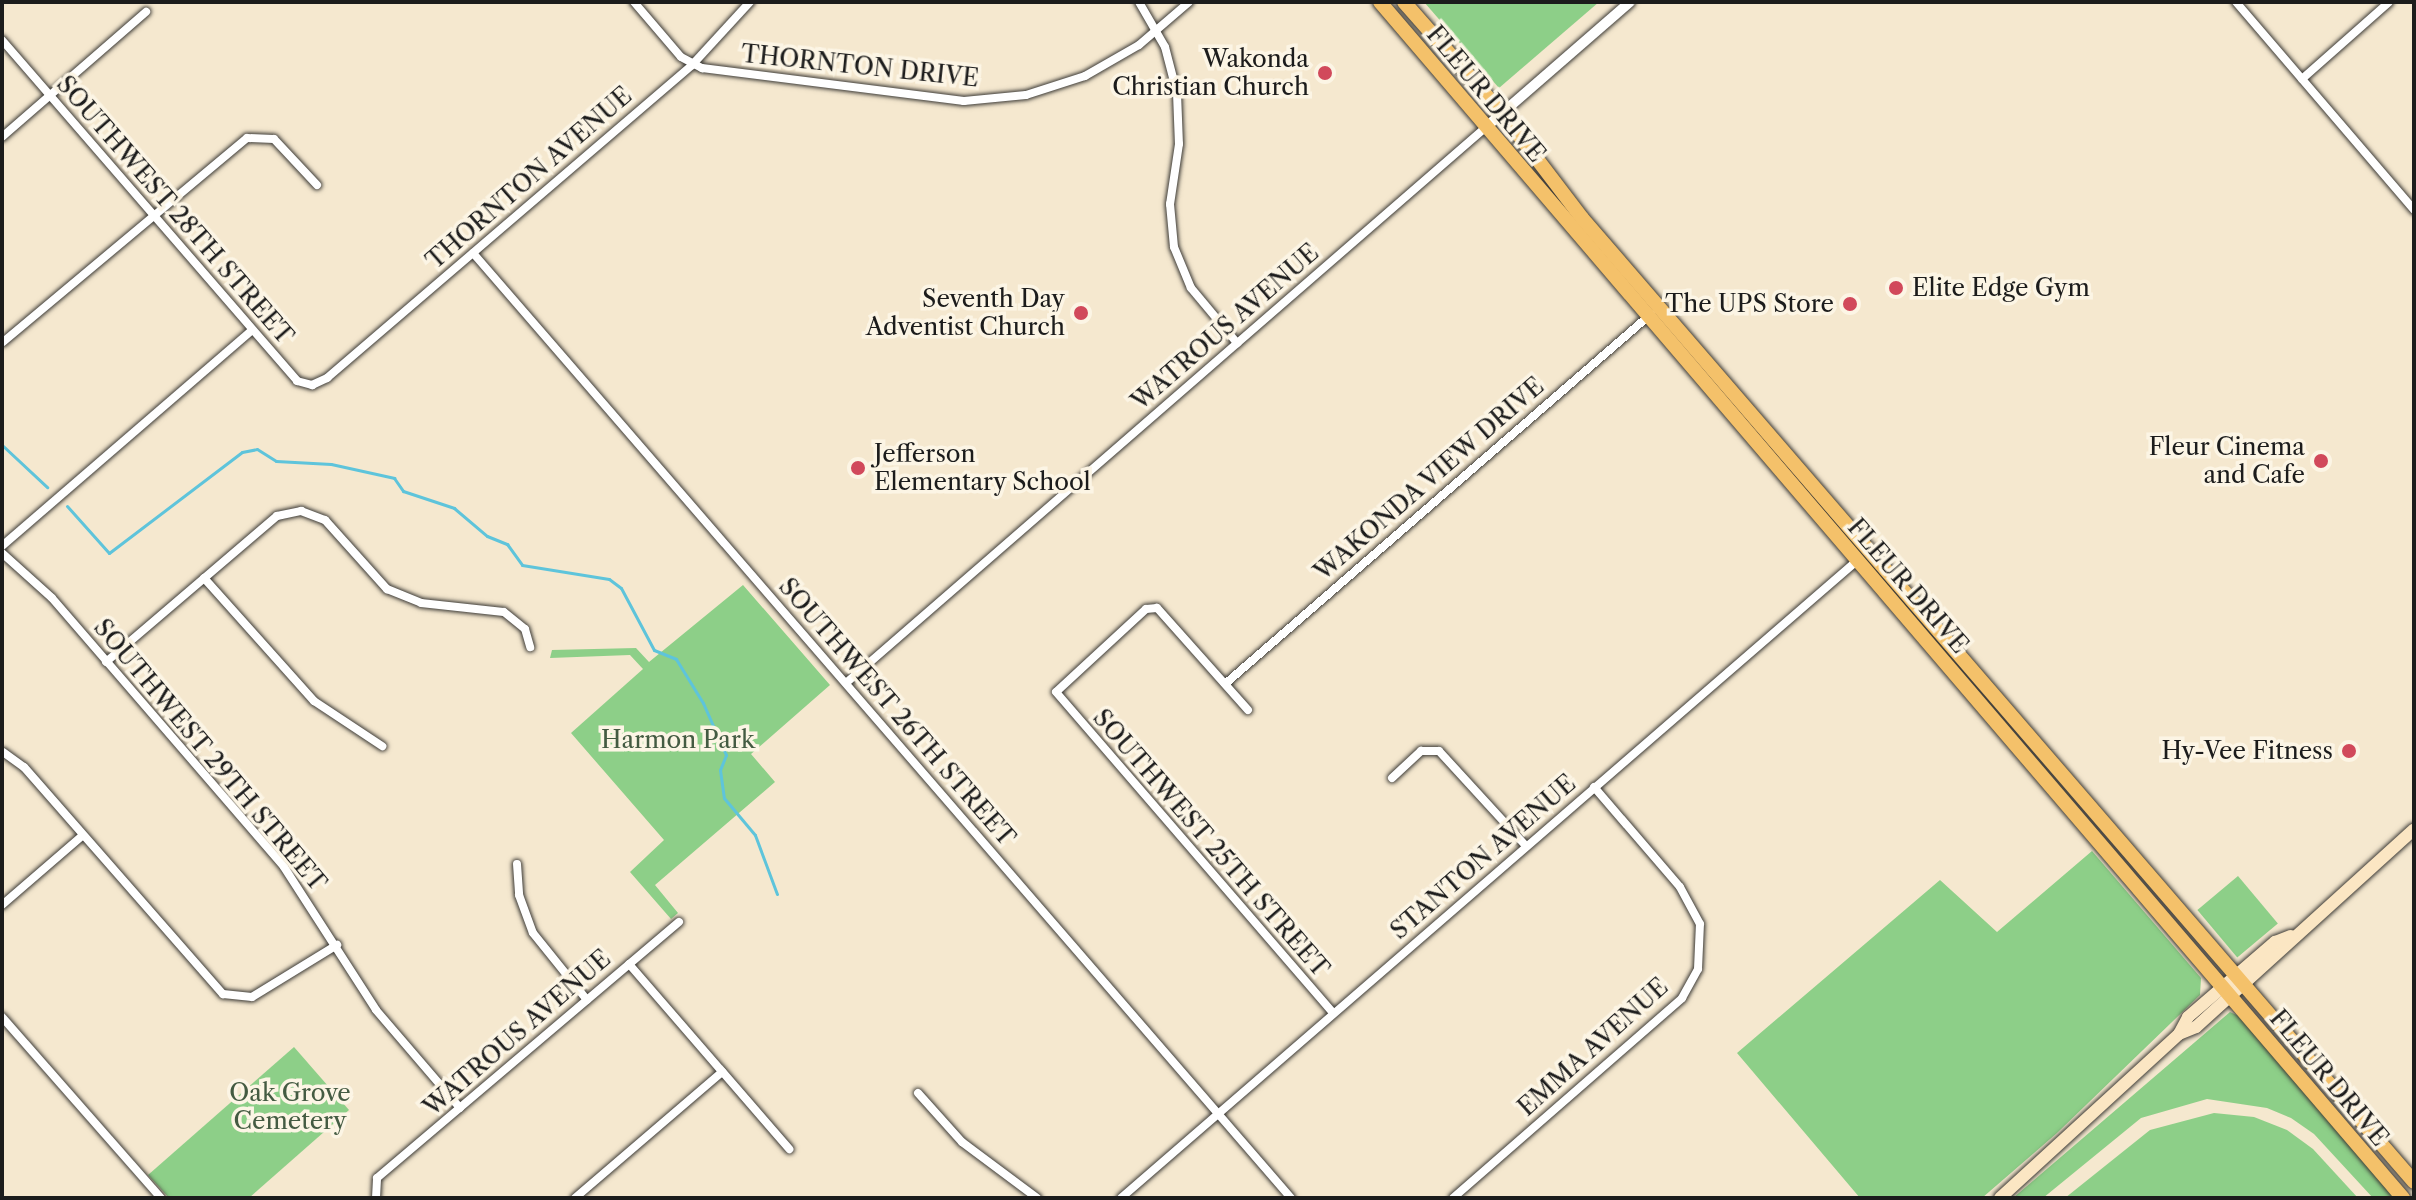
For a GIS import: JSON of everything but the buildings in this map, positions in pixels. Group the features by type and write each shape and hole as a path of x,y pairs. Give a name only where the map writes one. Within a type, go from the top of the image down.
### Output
{"main road":[{"name":"FLEUR DRIVE","path":"1380,2 2403,1198"},
{"name":"FLEUR DRIVE","path":"1404,2 1502,113 1582,218 1872,548 2414,1182"},
{"path":"2000,1198 2179,1034 2188,1017 2285,949 2291,936 2414,829"}],"street":[{"path":"634,2 692,65"},
{"name":"THORNTON AVENUE","path":"327,378 692,65 750,2"},
{"path":"1139,2 1157,30 1171,68 1179,118 1170,204 1174,247 1191,288 1237,343"},
{"name":"THORNTON DRIVE","path":"692,65 933,99 996,99 1085,76 1157,30 1189,2"},
{"name":"WATROUS AVENUE","path":"846,683 1630,2"},
{"path":"2236,2 2414,210"},
{"path":"2302,79 2389,2"},
{"path":"2,137 146,12"},
{"name":"SOUTHWEST 28TH STREET","path":"2,40 297,381 312,385 327,378"},
{"path":"3,342 242,141 257,136 274,139 317,185"},
{"name":"SOUTHWEST 26TH STREET","path":"473,253 1291,1198"},
{"name":"WAKONDA VIEW DRIVE","path":"1225,684 1660,305"},
{"path":"2,546 252,330"},
{"path":"106,662 277,516 301,511 325,520 387,589 421,603 504,612 525,629 530,647"},
{"name":"STANTON AVENUE","path":"1121,1198 1872,548"},
{"name":"SOUTHWEST 29TH STREET","path":"2,553 44,590 284,867 376,1010 460,1108"},
{"path":"204,578 314,701 382,746"},
{"name":"SOUTHWEST 25TH STREET","path":"1225,684 1157,608 1146,609 1059,686 1059,699 1333,1013"},
{"path":"1225,684 1248,710"},
{"path":"1392,778 1421,751 1439,751 1526,846"},
{"path":"3,752 24,767 215,990 243,999 264,991 337,945"},
{"name":"EMMA AVENUE","path":"1453,1198 1682,998 1698,969 1700,924 1680,887 1594,787"},
{"path":"2,905 82,836"},
{"path":"517,864 519,895 533,933 587,1000"},
{"name":"WATROUS AVENUE","path":"376,1198 374,1183 679,922"},
{"path":"629,964 789,1149"},
{"path":"2,1017 161,1198"},
{"path":"575,1198 722,1072"},
{"path":"918,1093 962,1142 1037,1198"}],"green space":[{"path":"1424,2 1599,2 1499,88"},
{"name":"Harmon Park","path":"743,585 830,685 751,754 775,782 655,885 678,913 671,919 630,872 664,840 571,733 643,669 630,655 550,658 552,650 636,648 649,662"},
{"path":"2092,851 2201,978 2200,995 2057,1133 1982,1198 1860,1198 1737,1053 1940,880 1997,932"},
{"path":"2238,876 2278,923 2237,958 2197,910"},
{"path":"2230,1012 2241,1017 2394,1198 2373,1198 2314,1134 2291,1118 2267,1108 2207,1099 2141,1118 2043,1198 2013,1198"},
{"name":"Oak Grove Cemetery","path":"294,1047 349,1110 249,1198 169,1198 148,1175"},
{"path":"2214,1113 2254,1117 2287,1130 2313,1149 2358,1198 2065,1198 2150,1130"}],"waterway":[{"path":"2,445 47,487"},
{"path":"67,506 109,553 242,452 257,449 276,461 331,464 394,478 403,491 454,508 487,536 507,544 522,565 609,579 621,588 654,650 676,659 703,703 726,755 720,770 724,798 755,835 777,894"}],"place":[{"name":"Wakonda Christian Church","path":"1325,73"},
{"name":"Elite Edge Gym","path":"1896,288"},
{"name":"The UPS Store","path":"1850,304"},
{"name":"Seventh Day Adventist Church","path":"1081,313"},
{"name":"Fleur Cinema and Cafe","path":"2321,461"},
{"name":"Jefferson Elementary School","path":"858,468"},
{"name":"Hy-Vee Fitness","path":"2349,751"}]}
